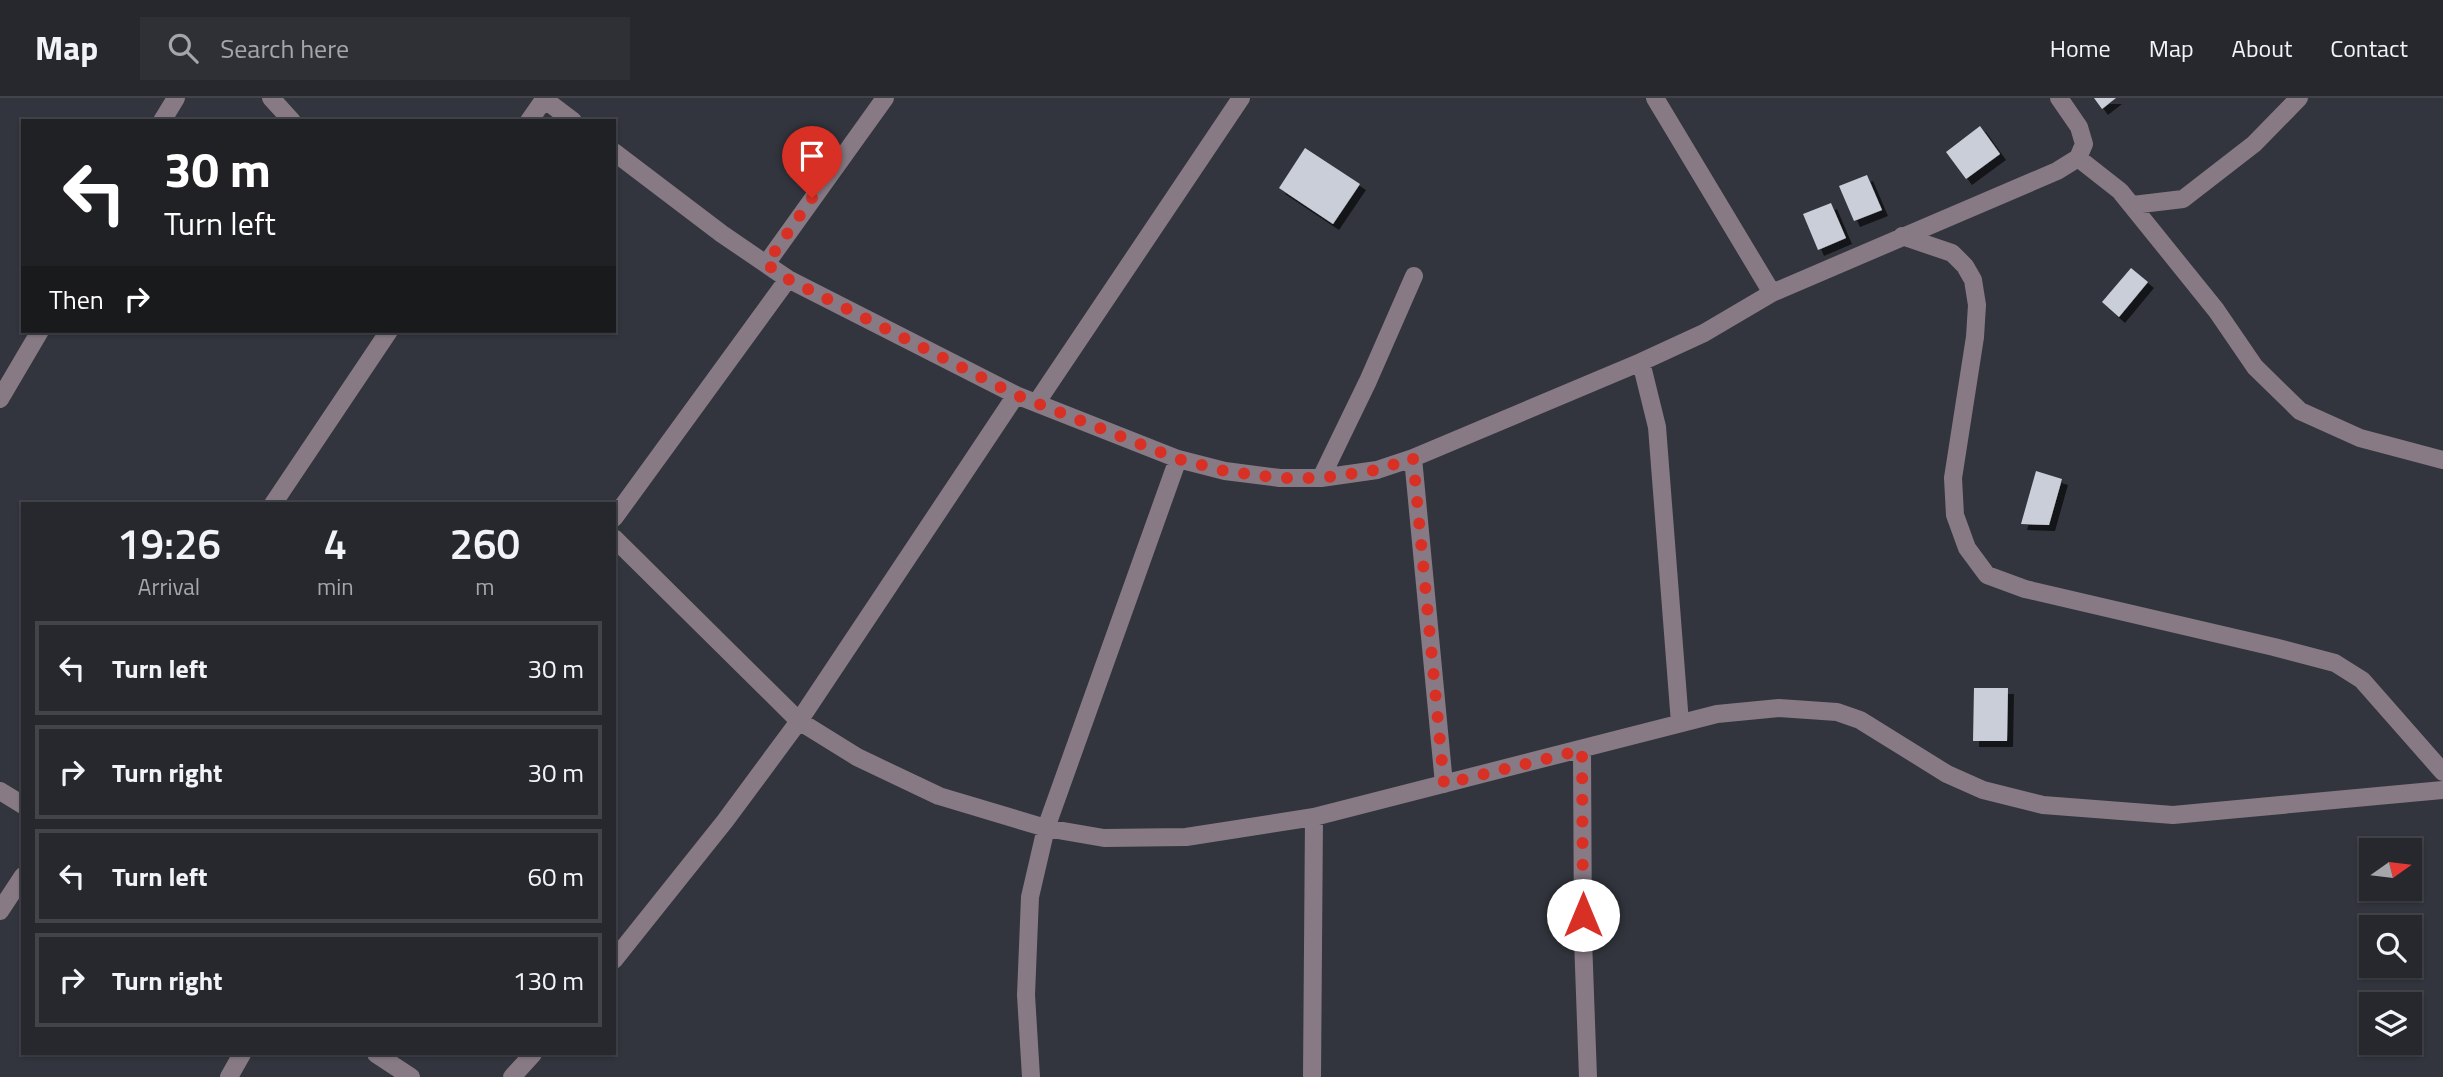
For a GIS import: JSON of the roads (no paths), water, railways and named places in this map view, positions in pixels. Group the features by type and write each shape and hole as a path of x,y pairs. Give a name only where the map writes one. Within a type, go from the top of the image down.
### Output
{"street":[{"path":"163,119 176,98"},
{"path":"271,98 290,119"},
{"path":"766,264 885,98"},
{"path":"1037,402 1241,98"},
{"path":"1655,98 1772,293"},
{"path":"616,153 788,279 1016,395 1178,459 1225,471 1280,478 1321,478 1377,470 1413,458 1641,362 1704,333 1772,293 2057,171 2078,158 2084,144 2079,127 2059,98"},
{"path":"2133,205 2183,199 2254,144 2299,98"},
{"path":"530,119 544,99 570,119"},
{"path":"2078,158 2120,191 2133,205 2216,310 2255,367 2300,411 2360,438 2443,460"},
{"path":"1902,236 1952,253 1965,265 1973,280 1977,305 1975,337 1953,478 1955,515 1967,548 1987,575 2025,589 2335,663 2362,680 2443,772"},
{"path":"1321,478 1368,381 1414,276"},
{"path":"616,515 788,279"},
{"path":"0,400 39,333"},
{"path":"274,502 388,333"},
{"path":"1641,362 1657,427 1680,723"},
{"path":"616,957 725,821 799,721 1016,395"},
{"path":"1413,458 1444,784"},
{"path":"1031,1077 1026,995 1030,897 1046,828 1178,459"},
{"path":"616,540 799,721 857,757 939,796 1046,828 1104,838 1186,837 1314,817 1717,714 1779,708 1837,712 1860,720 1947,774 1983,790 2043,805 2173,815 2443,790"},
{"path":"1582,750 1583,939 1588,1077"},
{"path":"0,791 21,804"},
{"path":"1312,1077 1314,817"},
{"path":"0,911 21,879"},
{"path":"229,1077 241,1055"},
{"path":"378,1055 411,1077"},
{"path":"512,1077 532,1055"}]}
